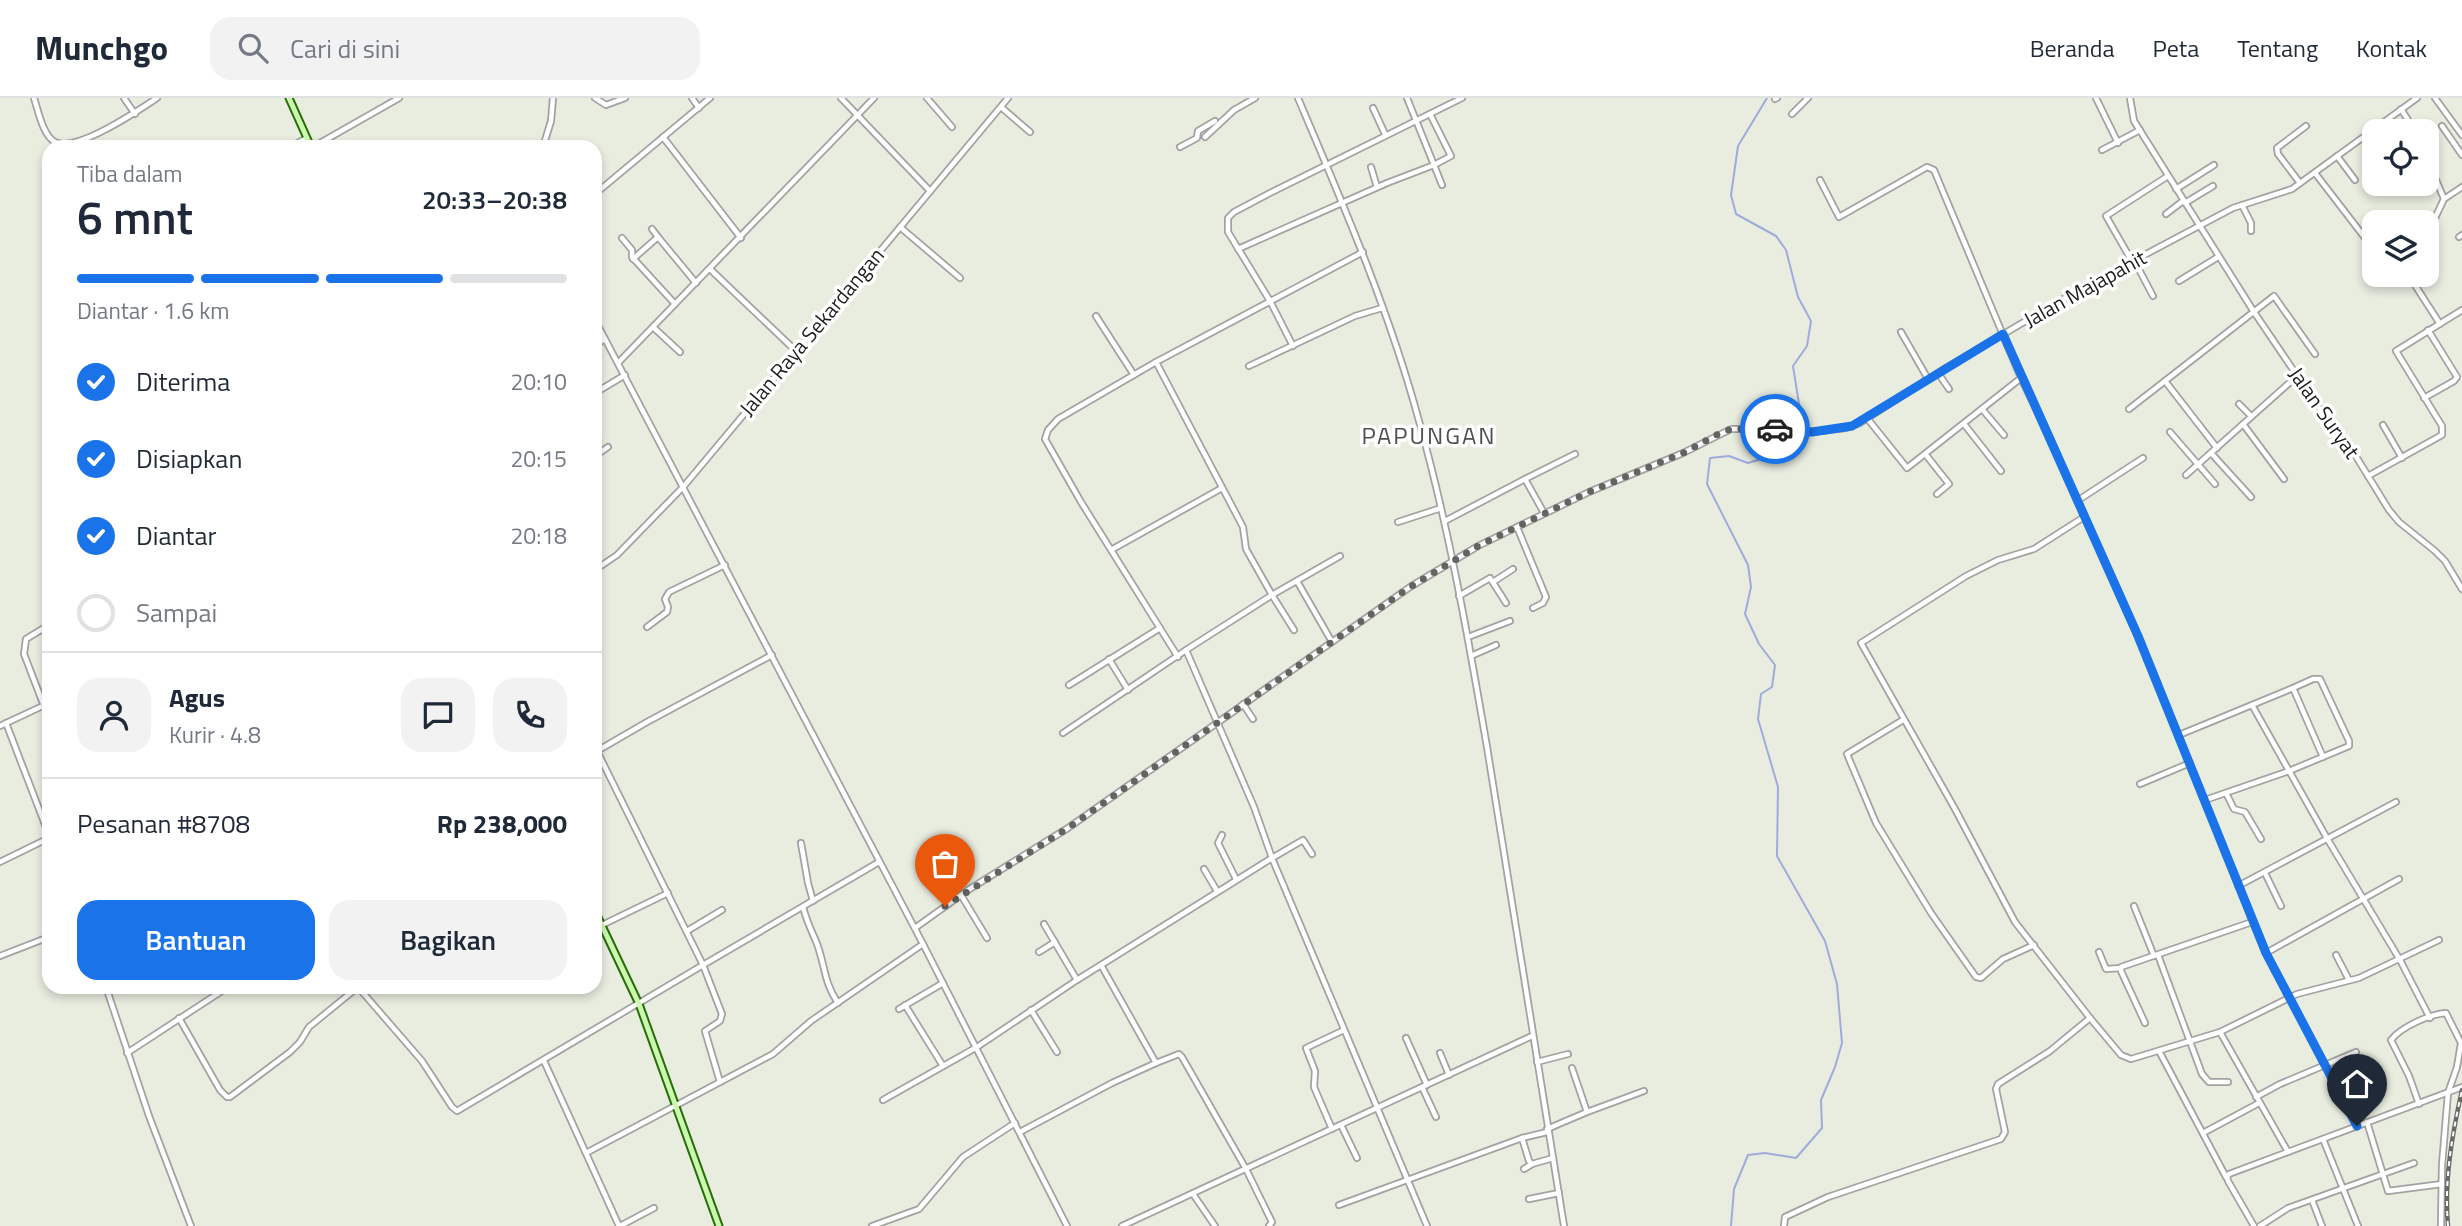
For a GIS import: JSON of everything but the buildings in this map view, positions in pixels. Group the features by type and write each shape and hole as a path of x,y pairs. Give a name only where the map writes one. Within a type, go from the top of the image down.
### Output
{"street":[{"path":"34,98 52,140"},
{"path":"124,98 135,114"},
{"path":"74,140 90,137 114,126 157,98"},
{"path":"289,98 307,138 303,140"},
{"path":"324,140 399,98"},
{"path":"545,140 554,99 563,98"},
{"path":"595,98 606,105 625,98"},
{"path":"692,98 699,108"},
{"path":"602,188 710,98"},
{"path":"841,98 930,191"},
{"path":"618,363 874,98"},
{"path":"927,98 951,127"},
{"name":"Jalan Raya Sekardangan","path":"602,566 610,561 684,486 1008,98"},
{"path":"1205,138 1234,110 1255,98"},
{"path":"1298,98 1363,252 1419,418 1445,521 1468,637 1564,1226"},
{"path":"1407,98 1442,185"},
{"path":"1293,346 1270,301 1228,232 1227,221 1230,215 1385,134 1462,98"},
{"path":"1792,114 1808,98"},
{"path":"2096,98 2118,143"},
{"name":"Jalan Suryat","path":"2130,98 2132,115 2140,131 2218,257 2297,376 2349,445 2394,516 2445,561 2462,589"},
{"name":"Jalan Majapahit","path":"915,928 961,895 1068,828 1410,587 1478,546 1615,480 1683,453 1731,429 1789,429 1812,432 1846,428 1867,418 2085,287 2242,205 2283,194 2415,98"},
{"path":"2435,98 2462,135"},
{"path":"1001,107 1030,132"},
{"path":"1373,107 1385,134"},
{"path":"2401,108 2408,119"},
{"path":"1238,249 1451,156 1430,114"},
{"path":"1180,147 1198,138 1198,131 1215,121"},
{"path":"2300,183 2278,154 2277,148 2306,126"},
{"path":"2442,126 2462,155"},
{"path":"2102,150 2140,131"},
{"path":"663,137 740,238"},
{"path":"2337,156 2355,180"},
{"path":"2176,189 2214,165"},
{"path":"1371,167 1377,187"},
{"path":"1820,180 1839,217 1931,167 2179,735 2252,922 2289,999 2357,1126"},
{"path":"2315,173 2362,234"},
{"path":"2153,296 2106,216 2168,176"},
{"path":"2166,214 2213,187"},
{"path":"2439,210 2444,200 2462,187"},
{"path":"2439,188 2444,200"},
{"path":"2242,205 2251,223 2251,232"},
{"path":"900,228 960,278"},
{"path":"652,229 696,283"},
{"path":"633,259 658,237"},
{"path":"622,238 631,247 633,259 675,304"},
{"path":"1178,657 1051,452 1045,436 1049,427 1058,419 1156,362 1363,252"},
{"path":"2179,281 2218,257"},
{"path":"710,269 797,352"},
{"path":"2417,287 2441,324"},
{"path":"2129,409 2272,297 2276,297 2315,354"},
{"path":"1249,366 1355,316 1382,308"},
{"path":"2368,476 2436,439 2443,432 2442,426 2396,351 2462,310"},
{"path":"1096,316 1134,375"},
{"path":"653,327 680,352"},
{"path":"2424,398 2457,377 2428,330"},
{"path":"1901,332 1928,379"},
{"path":"602,333 977,1047 1067,1226"},
{"path":"1156,362 1243,527 1247,549 1294,630"},
{"path":"1938,373 1949,389"},
{"path":"602,389 625,375"},
{"path":"2186,475 2297,376"},
{"path":"1867,418 1904,467 1910,467 2021,378"},
{"path":"2165,381 2217,448"},
{"path":"2239,404 2251,416"},
{"path":"1982,409 2004,435"},
{"path":"1964,424 2001,471"},
{"path":"2243,424 2284,479"},
{"path":"2383,425 2402,458"},
{"path":"2170,432 2216,484"},
{"path":"602,451 608,447"},
{"path":"2211,453 2251,497"},
{"path":"1445,521 1575,454"},
{"path":"1926,455 1949,484 1937,494"},
{"path":"2077,501 2143,458"},
{"path":"1525,479 1544,513"},
{"path":"1111,551 1222,488"},
{"path":"1398,522 1441,508"},
{"path":"2084,517 2034,549 1998,560 1963,578 1861,643 2015,922 2090,1018 2127,1059 2220,1032 2297,994 2349,981 2439,940"},
{"path":"1517,527 1546,597 1543,603 1533,608"},
{"path":"1063,733 1272,595 1340,556"},
{"path":"647,626 667,612 665,599 668,592 725,565"},
{"path":"1493,582 1513,569"},
{"path":"1459,596 1489,578 1506,603"},
{"path":"1297,581 1332,642"},
{"path":"1468,637 1510,621"},
{"path":"1069,685 1160,628"},
{"path":"42,629 26,639 24,645 24,654 42,694"},
{"path":"1471,656 1496,645"},
{"path":"1186,650 1218,721 1272,858 1427,1226"},
{"path":"602,748 638,726 772,655"},
{"path":"1109,659 1128,690"},
{"path":"2179,735 2313,679 2320,680 2349,741 2348,747 2205,800"},
{"path":"2294,688 2323,757"},
{"path":"1243,704 1253,719"},
{"path":"2252,705 2431,1018"},
{"path":"0,726 42,707"},
{"path":"1903,720 1849,752 1847,756 1876,823 1931,913 1976,977 1982,977 2003,959 2034,945"},
{"path":"6,723 42,818"},
{"path":"2140,784 2190,763"},
{"path":"602,764 687,931 722,1014 720,1021 705,1031 720,1082"},
{"path":"2225,793 2235,810 2245,812 2261,839"},
{"path":"2238,886 2396,802"},
{"path":"1222,835 1218,843 1236,879"},
{"path":"0,862 42,840"},
{"path":"883,1100 977,1047 1217,891 1303,840 1312,854"},
{"path":"801,843 813,901"},
{"path":"364,994 422,1061 455,1111 463,1109 879,862"},
{"path":"1204,869 1217,891"},
{"path":"2265,873 2281,906"},
{"path":"2266,953 2399,879"},
{"path":"668,893 602,925 639,1004 719,1226"},
{"path":"961,895 987,938"},
{"path":"2134,906 2206,1081 2228,1082"},
{"path":"803,907 809,929 816,940 828,986 838,1003"},
{"path":"687,931 722,910"},
{"path":"2099,952 2106,969 2121,968 2252,922"},
{"path":"1044,923 1077,980"},
{"path":"0,956 42,940"},
{"path":"1039,952 1055,942"},
{"path":"586,1153 773,1054 811,1021 923,944"},
{"path":"2336,955 2349,981"},
{"path":"1101,965 1156,1063"},
{"path":"2121,968 2145,1024"},
{"path":"899,1009 943,982"},
{"path":"108,994 127,1053 191,1226"},
{"path":"127,1053 217,994"},
{"path":"179,1018 220,1090 230,1097 290,1052 309,1027 349,994"},
{"path":"905,1005 943,1066"},
{"path":"1031,1010 1057,1052"},
{"path":"2419,1104 2391,1040 2399,1033 2447,1013 2460,1039 2461,1050 2448,1093 2441,1226"},
{"path":"1784,1226 1785,1217 1815,1202 2001,1139 2005,1132 1996,1089 2000,1082 2049,1051 2090,1018"},
{"path":"1332,1129 1314,1087 1315,1071 1306,1048 1344,1030"},
{"path":"2220,1032 2288,1152"},
{"path":"1122,1226 1532,1036"},
{"path":"1406,1038 1436,1117"},
{"path":"2159,1051 2254,1226"},
{"path":"2203,1133 2280,1084 2356,1052"},
{"path":"1440,1053 1449,1075"},
{"path":"1020,1132 1112,1083 1179,1054 1245,1169 1272,1222 1269,1226"},
{"path":"1537,1062 1568,1054"},
{"path":"544,1061 620,1226 654,1208"},
{"path":"1572,1068 1587,1112"},
{"path":"2227,1177 2231,1173 2462,1087"},
{"path":"1339,1205 1547,1131 1587,1112 1644,1091"},
{"path":"2367,1122 2384,1172 2386,1188 2390,1192 2442,1184"},
{"path":"872,1226 919,1209 963,1157 1015,1123"},
{"path":"1341,1125 1357,1158"},
{"path":"1522,1138 1532,1164"},
{"path":"2323,1139 2358,1226"},
{"path":"1524,1169 1553,1158"},
{"path":"2260,1226 2281,1212 2414,1163"},
{"path":"1529,1199 1559,1193"},
{"path":"1194,1194 1215,1226"},
{"path":"2312,1200 2322,1226"}],"waterway":[{"path":"1731,1226 1734,1189 1748,1155 1765,1153 1796,1158 1822,1128 1821,1100 1842,1043 1837,984 1825,941 1777,856 1778,787 1758,719 1761,694 1772,687 1775,665 1759,644 1745,614 1751,587 1748,565 1707,484 1710,458 1729,456 1748,463 1777,454 1791,441 1802,423 1793,366 1807,346 1811,321 1798,297 1786,250 1776,236 1736,214 1731,195 1738,146 1767,98"}],"railway":[{"path":"2448,1226 2450,1158 2462,1090"}],"way so far":[{"path":"945,906 1068,828 1410,587 1478,546 1615,480 1683,453 1720,433 1731,429 1775,429"}],"district":[{"name":"PAPUNGAN","path":"1429,436"}],"route":[{"path":"1775,429 1812,432 1846,428 1860,423 2003,334 2138,636 2252,922 2312,1045 2357,1126"}]}
